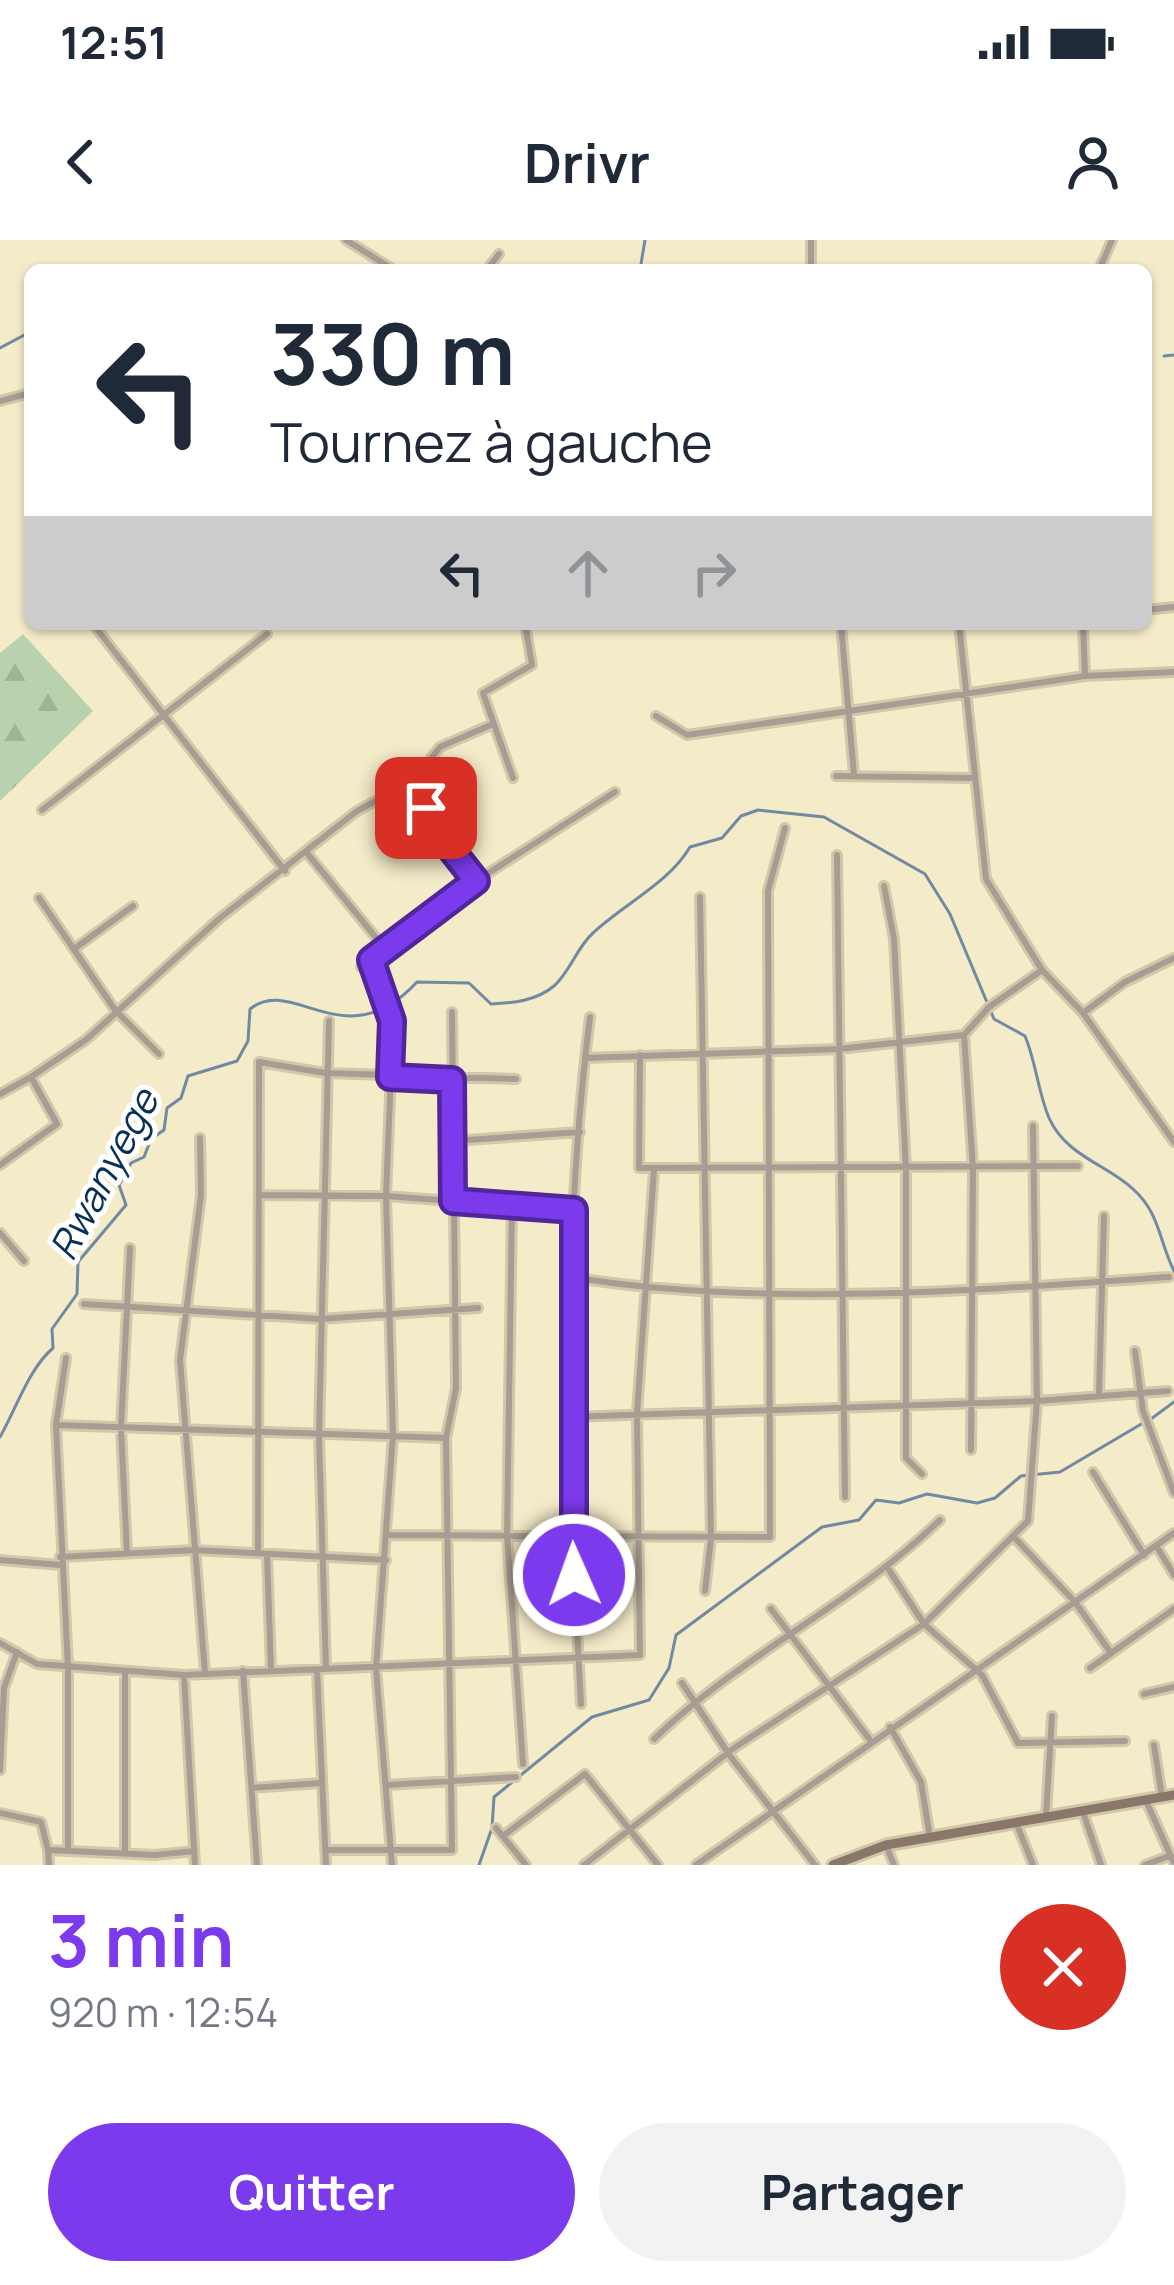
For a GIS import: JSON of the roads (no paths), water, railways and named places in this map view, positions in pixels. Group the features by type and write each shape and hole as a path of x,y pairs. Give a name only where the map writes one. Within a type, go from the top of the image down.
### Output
{"street":[{"path":"346,240 384,264"},
{"path":"492,264 499,254"},
{"path":"98,630 168,713 202,769 285,871"},
{"path":"513,778 482,693 532,665 526,630"},
{"path":"842,630 854,775"},
{"path":"960,630 986,880 1042,970 1083,1013 1174,1142"},
{"path":"1083,630 1085,676"},
{"path":"42,810 267,634"},
{"path":"656,716 688,735 1085,676 1174,672"},
{"path":"0,1094 87,1039 220,918 357,811 413,781 440,747 494,724"},
{"path":"836,776 975,778"},
{"path":"413,781 439,834 476,881"},
{"path":"361,967 476,881 615,792"},
{"path":"388,1535 770,1537 768,891 785,828"},
{"path":"307,853 386,950"},
{"path":"837,855 840,1409 845,1497"},
{"path":"884,886 894,939 906,1169 906,1458 922,1474"},
{"path":"700,897 703,1291 711,1538 705,1592"},
{"path":"40,898 116,1010 159,1054"},
{"path":"74,949 133,906"},
{"path":"1083,1013 1125,982 1174,958"},
{"path":"371,960 392,1021 386,1196 393,1435 376,1668 392,1865"},
{"path":"585,1058 839,1049 964,1035 989,1007 1042,970"},
{"path":"325,1850 452,1850 446,1438 457,1388 452,1012"},
{"path":"580,1704 572,1534 571,1276 590,1017"},
{"path":"326,1865 320,1783 324,1556 319,1435 321,1198 329,1021"},
{"path":"964,1035 973,1168 971,1450"},
{"path":"640,1055 639,1168 1078,1166"},
{"path":"272,1671 256,1433 259,1062 390,1077 517,1079"},
{"path":"0,1165 57,1124 31,1077"},
{"path":"584,1865 730,1756 924,1624 1028,1520 1037,1401 1034,1126"},
{"path":"452,1141 580,1132"},
{"path":"200,1138 201,1195 181,1360 183,1431 206,1672"},
{"path":"0,1642 37,1664 184,1675 640,1655 637,1413 654,1170"},
{"path":"259,1195 386,1196 574,1210"},
{"path":"512,1206 507,1535 523,1764"},
{"path":"1099,1394 1104,1216"},
{"path":"0,1233 24,1261"},
{"path":"128,1553 121,1428 130,1248"},
{"path":"571,1276 644,1289 703,1291 1038,1287 1169,1277"},
{"path":"84,1304 320,1319 478,1308"},
{"path":"1135,1352 1143,1411 1174,1493"},
{"path":"66,1358 56,1425 68,1667 68,1847"},
{"path":"570,1417 1037,1401 1168,1391"},
{"path":"56,1425 446,1438"},
{"path":"1093,1472 1144,1555"},
{"path":"654,1739 694,1701 889,1570 940,1520"},
{"path":"696,1865 770,1809 1174,1533"},
{"path":"1013,1536 1075,1602 1112,1653"},
{"path":"1157,1547 1174,1575"},
{"path":"0,1560 60,1561 195,1550 387,1560"},
{"path":"889,1570 924,1624 975,1670 1003,1712 1011,1738 1018,1743 1125,1741"},
{"path":"771,1609 870,1741"},
{"path":"1090,1668 1174,1609"},
{"path":"0,1771 4,1688 17,1652"},
{"path":"125,1671 125,1852"},
{"path":"243,1672 257,1865"},
{"path":"184,1675 195,1865"},
{"path":"682,1683 730,1756 815,1865"},
{"path":"1144,1694 1174,1687"},
{"path":"1046,1819 1052,1716"},
{"path":"890,1727 921,1782 931,1838"},
{"path":"833,1865 886,1845 1168,1796 1154,1745"},
{"path":"503,1836 585,1774 658,1865"},
{"path":"387,1785 516,1777"},
{"path":"251,1788 320,1783"},
{"path":"1145,1865 1172,1860 1146,1801"},
{"path":"1083,1812 1101,1865"},
{"path":"0,1813 41,1822 50,1865"},
{"path":"1017,1825 1033,1865"},
{"path":"496,1828 526,1865"},
{"path":"886,1845 894,1865"},
{"path":"48,1850 194,1851"}],"waterway":[{"path":"641,264 645,240"},
{"path":"0,348 24,335"},
{"path":"1164,356 1174,355"},
{"name":"Rwanyege","path":"0,1437 30,1378 53,1348 52,1329 77,1294 78,1262 126,1205 119,1185 131,1163 144,1157 151,1139 164,1130 167,1108 181,1098 188,1076 237,1061 248,1041 250,1009 267,1001 284,1001 344,1016 367,1014 391,1004 417,982 469,983 491,1004 532,998 554,986 587,939 658,882 690,847 722,838 741,816 758,810 824,817 925,874 950,914 994,1019 1025,1036 1056,1131 1142,1198 1174,1271"},
{"path":"1151,1419 1174,1402"},
{"path":"479,1865 492,1828 494,1797 592,1717 649,1700 669,1668 676,1635 822,1527 859,1520 876,1500 899,1503 927,1494 977,1503 995,1498 1021,1476 1060,1472 1143,1423"}]}
